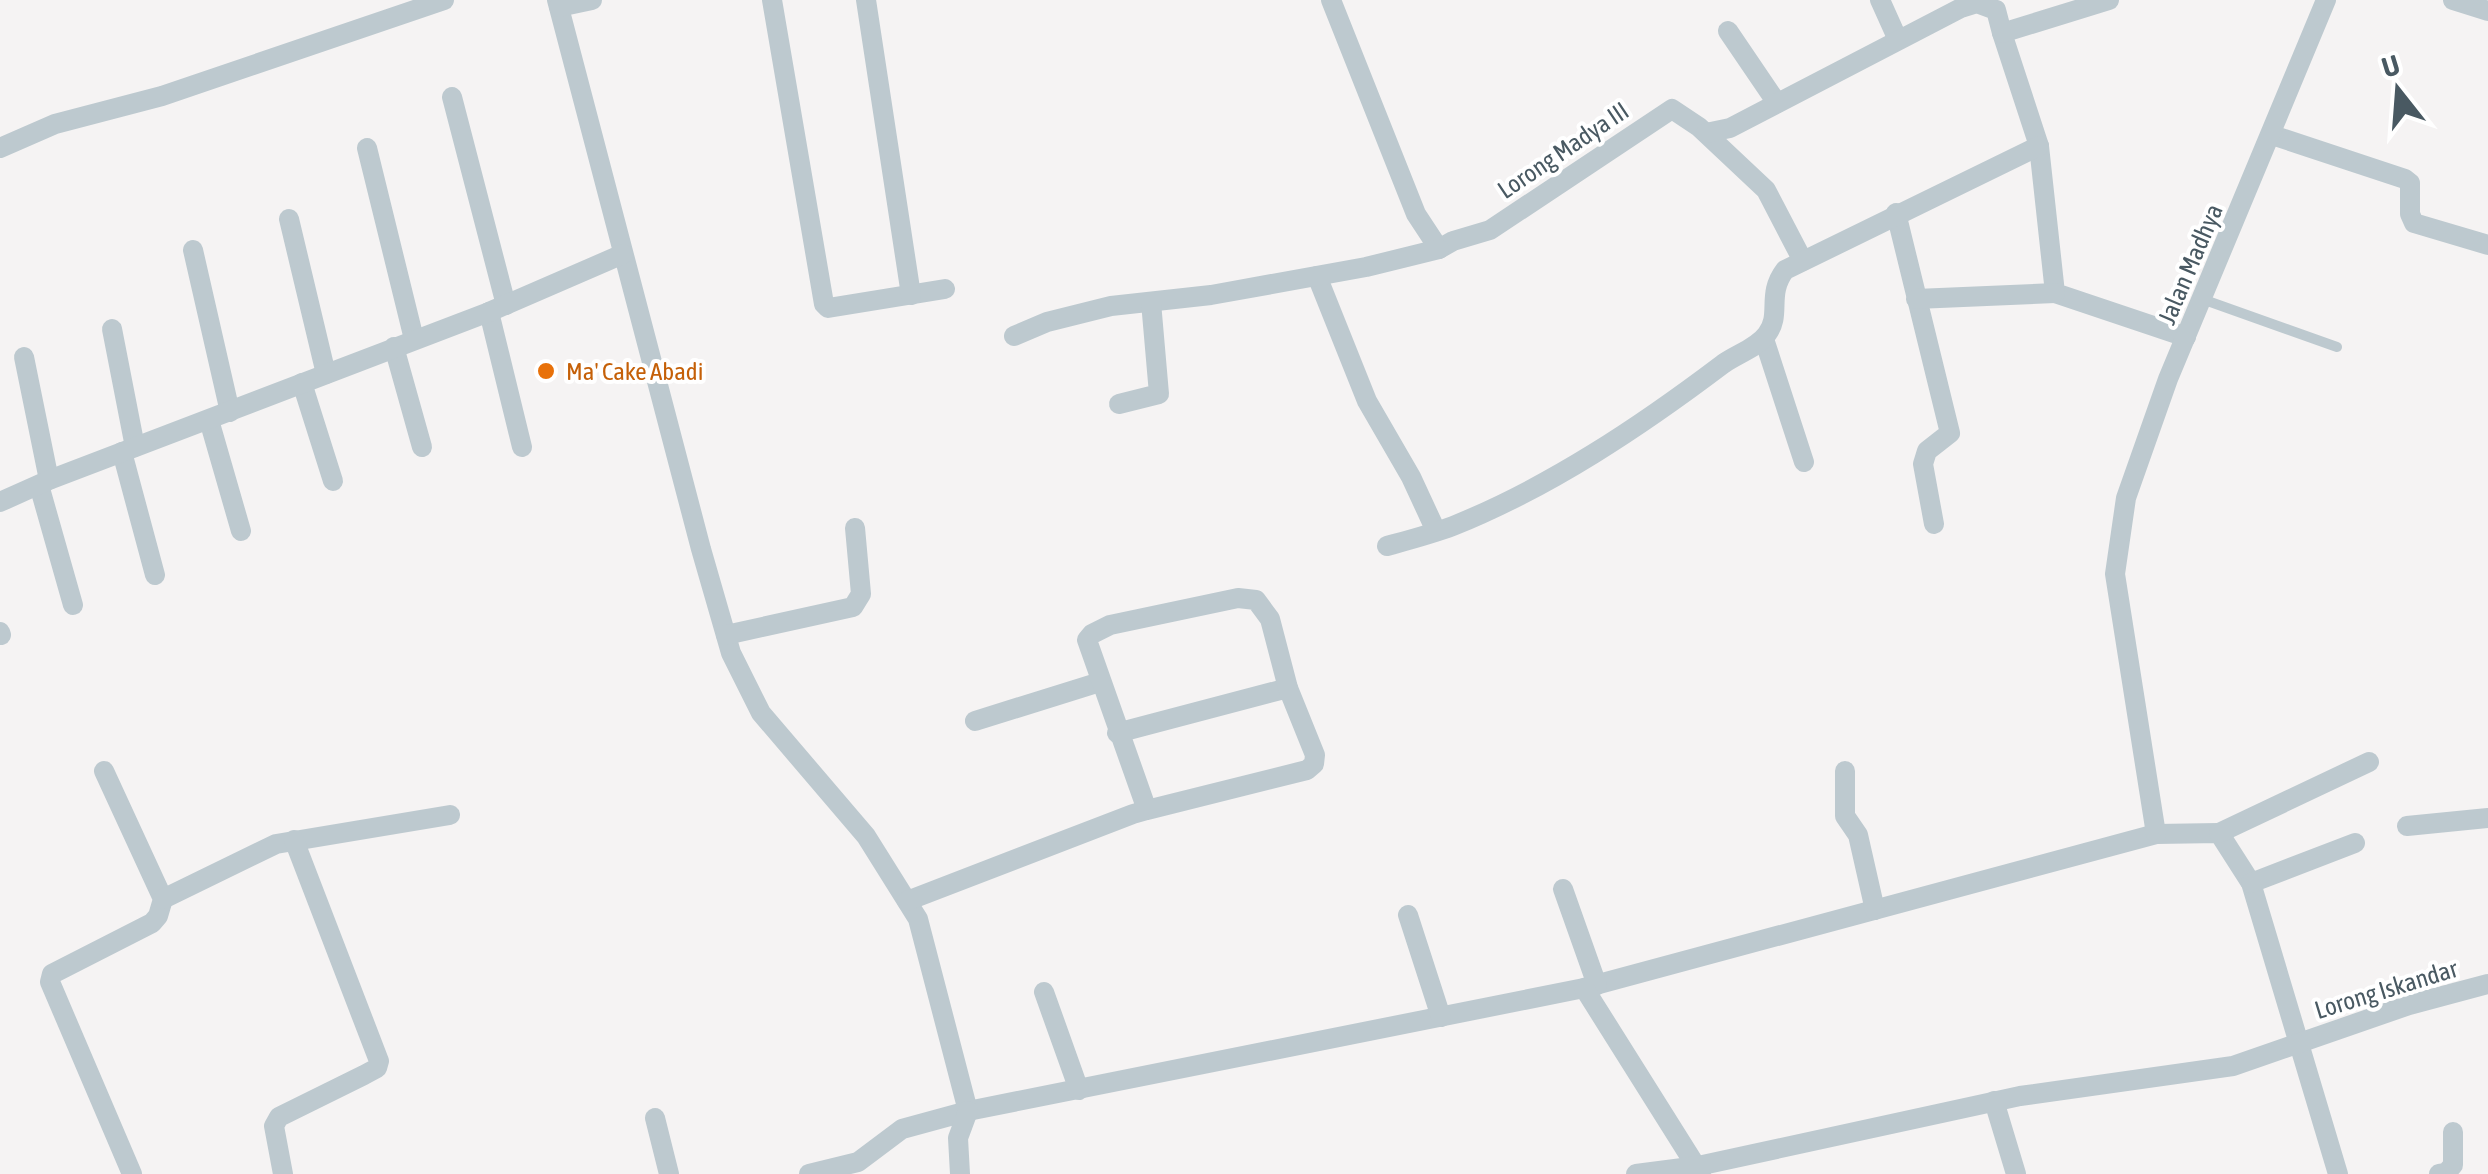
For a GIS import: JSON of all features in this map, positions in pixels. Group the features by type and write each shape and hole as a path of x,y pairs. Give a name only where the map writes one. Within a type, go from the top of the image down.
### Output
{"street":[{"path":"0,148 56,124 162,96 444,0"},
{"path":"592,0 558,4 726,636 761,712 866,836 918,919 968,1110 958,1138 960,1174"},
{"path":"772,0 824,304 828,308 945,289"},
{"path":"866,0 911,294"},
{"path":"1014,336 1047,322 1111,306 1317,276 1439,249 1416,214 1331,0"},
{"path":"1880,0 1898,40"},
{"path":"2002,33 2110,0"},
{"name":"Jalan Madhya","path":"2156,834 2116,563 2126,498 2186,337 2326,0"},
{"path":"2453,0 2488,10"},
{"path":"1706,134 1730,128 1960,8 1977,4 1996,10 2039,146 2055,293"},
{"path":"1728,31 1777,103"},
{"path":"452,97 522,448"},
{"name":"Lorong Madya III","path":"1439,249 1490,230 1666,111 1672,109 1706,134"},
{"path":"1706,134 1766,190 1803,261"},
{"path":"2272,135 2408,181 2414,223 2488,245"},
{"path":"1387,546 1436,531 1533,488 1575,463 1680,398 1727,361 1764,339 1774,316 1773,285 1785,270 2039,146"},
{"path":"367,148 422,447"},
{"path":"1896,213 1950,434 1927,451 1923,464 1934,524"},
{"path":"289,219 326,374"},
{"path":"193,250 230,412"},
{"path":"0,502 497,308 623,254"},
{"path":"1317,276 1367,401 1436,531"},
{"path":"1916,299 2055,293 2186,337"},
{"path":"1119,404 1159,394 1151,302"},
{"path":"112,329 128,450 155,575"},
{"path":"1764,339 1804,462"},
{"path":"24,357 44,482 73,606"},
{"path":"302,384 334,481"},
{"path":"209,420 240,530"},
{"path":"726,636 853,607 860,594 855,528"},
{"path":"907,902 1147,810 1307,770 1314,764 1315,755 1288,688 1270,619 1256,600 1238,598 1110,625 1092,634 1087,646 1147,810"},
{"path":"975,721 1100,682"},
{"path":"1118,732 1288,688"},
{"path":"809,1174 858,1162 902,1129 968,1110 1591,987 2156,834 2219,833 2369,762"},
{"path":"104,771 163,899 152,923 52,974 50,982 132,1174"},
{"path":"1845,771 1846,816 1858,835 1875,910"},
{"path":"163,899 276,844 450,815"},
{"path":"2407,826 2488,818"},
{"path":"2219,833 2252,884 2338,1174"},
{"path":"283,1174 274,1126 279,1117 377,1068 379,1061 294,840"},
{"path":"2252,884 2356,843"},
{"path":"1564,889 1591,987 1700,1170"},
{"path":"1408,915 1440,1017"},
{"name":"Lorong Iskandar","path":"1636,1174 1700,1170 1994,1101 2234,1066 2409,1006 2488,984"},
{"path":"1044,992 1079,1090"},
{"path":"1994,1101 2016,1174"},
{"path":"655,1118 668,1174"},
{"path":"2440,1174 2453,1165 2453,1132"}],"lane":[{"path":"2202,300 2338,347"}],"place":[{"name":"Ma' Cake Abadi","path":"546,371"}]}
